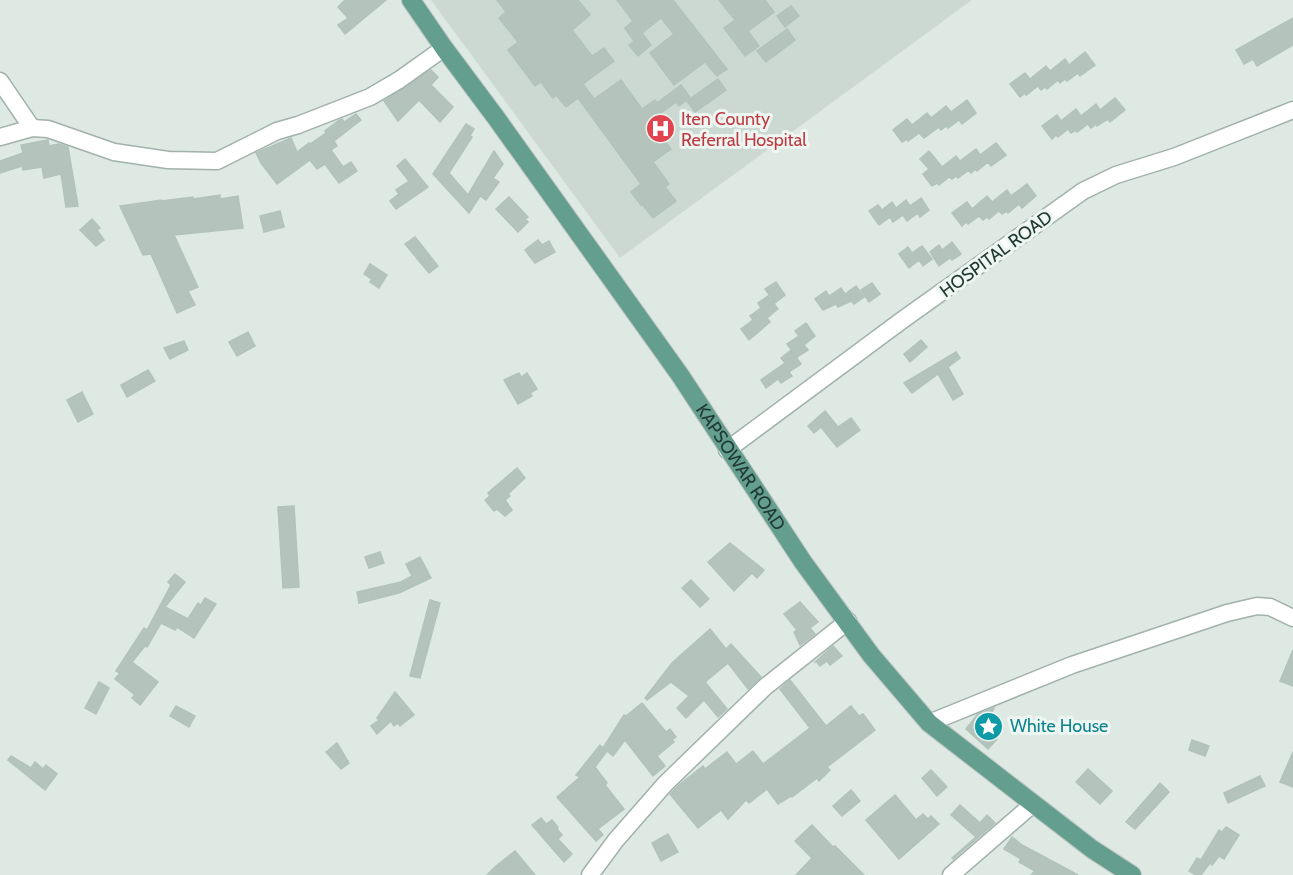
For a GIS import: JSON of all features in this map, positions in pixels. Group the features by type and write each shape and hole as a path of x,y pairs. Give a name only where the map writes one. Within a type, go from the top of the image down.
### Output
{"main road":[{"name":"KAPSOWAR ROAD","path":"411,0 680,375 727,450 803,562 871,655 929,723 1092,849 1132,875"}],"street":[{"path":"0,137 32,128 48,129 114,152 168,160 217,161 277,130 298,125 370,97 399,80 444,48"},
{"path":"0,81 32,128"},
{"name":"HOSPITAL ROAD","path":"727,450 901,321 1083,191 1116,175 1174,157 1293,110"},
{"path":"929,723 1072,664 1227,613 1257,606 1270,607 1293,618"},
{"path":"590,875 616,840 665,784 765,687 848,621"},
{"path":"951,875 1033,804"}],"shaded area":[{"name":"Iten County Referral Hospital","path":"431,0 972,0 620,258"}],"building":[{"path":"345,0 386,0 345,34 338,25 348,18 338,7"},
{"path":"497,0 578,0 590,15 572,30 592,56 604,48 614,61 583,84 594,99 621,80 642,109 655,100 657,103 681,85 690,97 679,106 676,102 650,121 671,149 653,162 669,184 665,187 676,201 653,218 631,192 641,184 578,98 566,107 556,95 553,98 541,82 535,86 508,50 518,42 499,18 506,12"},
{"path":"617,0 673,0 727,69 717,76 705,62 674,85 650,53 674,34 661,18 642,33 651,45 638,56 629,45 634,41 625,28 633,21"},
{"path":"719,0 765,0 774,12 748,31 759,46 745,56 724,28 735,20"},
{"path":"791,6 799,16 785,27 777,16"},
{"path":"1293,18 1293,45 1257,66 1253,59 1244,64 1236,50"},
{"path":"787,29 795,40 766,62 757,51"},
{"path":"1085,52 1095,65 1080,76 1078,73 1060,83 1058,80 1047,89 1045,87 1041,90 1038,86 1020,97 1010,84 1025,73 1030,79 1046,66 1050,71 1065,59 1069,65"},
{"path":"431,70 438,77 431,85 453,107 440,122 419,100 398,121 384,101"},
{"path":"718,79 726,90 695,112 687,101"},
{"path":"1115,98 1125,110 1110,122 1108,119 1091,128 1088,124 1077,132 1076,130 1071,133 1068,129 1052,139 1042,126 1057,115 1061,121 1076,109 1081,116 1096,104 1100,110"},
{"path":"967,100 976,113 962,124 959,120 948,128 946,126 941,130 939,127 924,138 919,133 908,141 907,139 902,142 893,130 907,119 912,125 927,113 931,118 946,106 951,112"},
{"path":"356,114 361,120 334,141 337,146 331,150 343,167 351,162 357,171 339,183 325,164 317,169 310,160 277,184 256,153 291,138 297,152 326,133 325,131 338,121 342,119 344,122"},
{"path":"466,124 474,129 470,136 472,137 449,173 468,195 494,151 503,164 493,178 499,182 486,200 480,196 469,213 433,174"},
{"path":"48,140 49,146 59,144 68,147 78,206 66,207 61,174 44,178 42,167 23,170 22,166 0,173 0,161 23,153 21,145"},
{"path":"996,143 1006,155 991,166 988,162 977,171 975,169 971,173 969,170 958,178 949,177 939,185 937,183 932,186 923,174 929,169 920,159 929,151 942,167 956,156 960,161 976,149 980,155"},
{"path":"405,159 428,187 396,209 390,201 399,194 396,190 409,181 397,166"},
{"path":"1027,184 1036,196 1022,208 1019,204 1008,213 1007,211 1002,214 999,211 989,219 987,217 983,220 979,216 962,226 952,213 967,202 972,209 987,196 992,202 1007,190 1011,196"},
{"path":"220,195 220,199 238,196 243,228 174,235 198,287 188,291 195,305 177,313 151,254 143,255 120,206"},
{"path":"509,197 528,217 525,219 528,222 518,232 496,209"},
{"path":"921,198 929,210 920,217 918,213 907,221 903,215 893,222 890,217 879,225 869,211 878,205 882,210 892,202 896,208 906,200 910,206"},
{"path":"280,211 284,227 264,232 260,216"},
{"path":"92,219 100,228 97,230 104,240 96,246 80,230"},
{"path":"415,237 438,266 429,273 405,244"},
{"path":"538,240 542,245 549,241 555,252 535,263 525,250"},
{"path":"952,242 961,254 939,266 930,252 939,245 942,250"},
{"path":"922,246 932,259 923,266 919,260 909,268 899,254 908,247 912,253"},
{"path":"370,264 387,275 379,288 370,282 372,279 364,274"},
{"path":"776,282 785,295 775,303 765,289"},
{"path":"872,283 880,294 869,302 861,290"},
{"path":"856,286 864,297 854,304 851,301 823,310 815,299 826,291 829,296 841,288 845,294"},
{"path":"768,296 778,309 767,318 770,322 749,340 741,329 753,320 750,316 761,308 758,303"},
{"path":"806,323 815,336 804,345 808,350 797,357 787,344 799,336 795,331"},
{"path":"248,332 255,346 237,356 229,342"},
{"path":"921,340 927,347 910,362 904,354"},
{"path":"184,341 188,350 170,359 164,348"},
{"path":"791,350 801,364 789,372 792,376 781,383 778,379 766,388 761,380 785,363 781,358"},
{"path":"956,352 960,358 948,367 963,394 953,400 938,374 912,393 904,383"},
{"path":"148,370 155,381 127,397 121,385"},
{"path":"519,373 521,377 527,373 537,389 530,393 532,396 518,404 504,380"},
{"path":"82,392 93,414 78,422 67,400"},
{"path":"825,411 838,427 851,418 860,430 837,447 821,427 814,433 808,426"},
{"path":"517,468 525,478 508,494 510,496 505,500 512,510 505,516 497,509 494,511 485,500 490,496 488,493"},
{"path":"294,506 299,587 283,588 278,507"},
{"path":"730,543 764,570 757,578 752,573 734,591 708,562"},
{"path":"380,552 384,563 369,568 365,557"},
{"path":"420,557 431,578 399,593 359,603 357,592 401,582 412,576 406,564"},
{"path":"175,574 185,582 165,607 188,619 198,603 201,605 205,598 216,604 194,638 177,627 175,630 161,623 147,647 145,646 132,662 158,682 140,705 132,698 135,695 115,679 120,673 116,671 144,628 147,630 171,585 168,582"},
{"path":"691,580 709,599 700,607 682,588"},
{"path":"430,600 440,603 420,678 410,676"},
{"path":"800,602 818,622 810,628 815,634 800,645 794,632 797,630 784,614"},
{"path":"710,629 726,649 731,644 761,677 748,689 728,663 705,682 727,709 718,717 704,700 686,718 677,708 689,696 671,682 647,700 645,698 672,663"},
{"path":"833,646 842,656 830,665 827,661 820,666 816,661"},
{"path":"1293,650 1293,686 1280,681"},
{"path":"790,680 826,726 851,706 859,716 863,714 875,730 827,767 830,770 819,781 817,778 792,797 778,804 767,789 749,803 746,800 728,819 721,810 698,828 670,794 680,784 703,766 705,769 727,752 736,764 753,751 763,764 810,728 780,689"},
{"path":"99,682 109,688 96,714 85,708"},
{"path":"395,692 414,715 400,726 398,723 394,726 391,721 377,734 371,726 379,720 377,718"},
{"path":"642,703 666,732 670,729 676,737 672,740 674,742 657,756 665,766 653,776 625,740 613,756 607,751 595,767 607,783 605,785 624,809 598,829 603,835 596,841 557,797 580,777 576,775 600,745 603,748 624,715 626,716"},
{"path":"176,706 195,716 189,727 170,716"},
{"path":"994,708 984,728 997,739 988,749 966,729 978,714"},
{"path":"1192,740 1209,746 1205,756 1189,750"},
{"path":"337,743 349,763 341,769 326,752"},
{"path":"1293,752 1293,787 1280,782"},
{"path":"11,756 31,768 35,762 43,769 46,765 57,774 45,790 8,760"},
{"path":"1088,769 1112,791 1100,804 1076,782"},
{"path":"931,770 947,787 937,796 922,778"},
{"path":"1260,776 1265,786 1228,803 1224,793"},
{"path":"1160,783 1169,792 1135,829 1126,822"},
{"path":"851,790 860,801 842,816 833,806"},
{"path":"895,795 916,820 923,814 928,819 931,816 939,824 899,859 866,820"},
{"path":"960,805 980,823 987,815 995,823 953,859 976,837 951,815"},
{"path":"541,818 546,824 552,820 558,827 562,835 558,839 572,854 564,862 532,825"},
{"path":"812,825 864,875 796,875 812,858 795,841"},
{"path":"1226,827 1239,835 1224,859 1219,856 1201,875 1189,871 1197,858 1201,860 1219,830 1222,832"},
{"path":"668,834 678,852 661,861 652,843"},
{"path":"1012,837 1022,845 1078,875 1031,875 1035,871 1019,862 1021,859 1004,849"},
{"path":"515,851 535,875 487,875 496,866"}],"place":[{"name":"Iten County Referral Hospital","path":"660,129"},
{"name":"White House","path":"989,726"}]}
